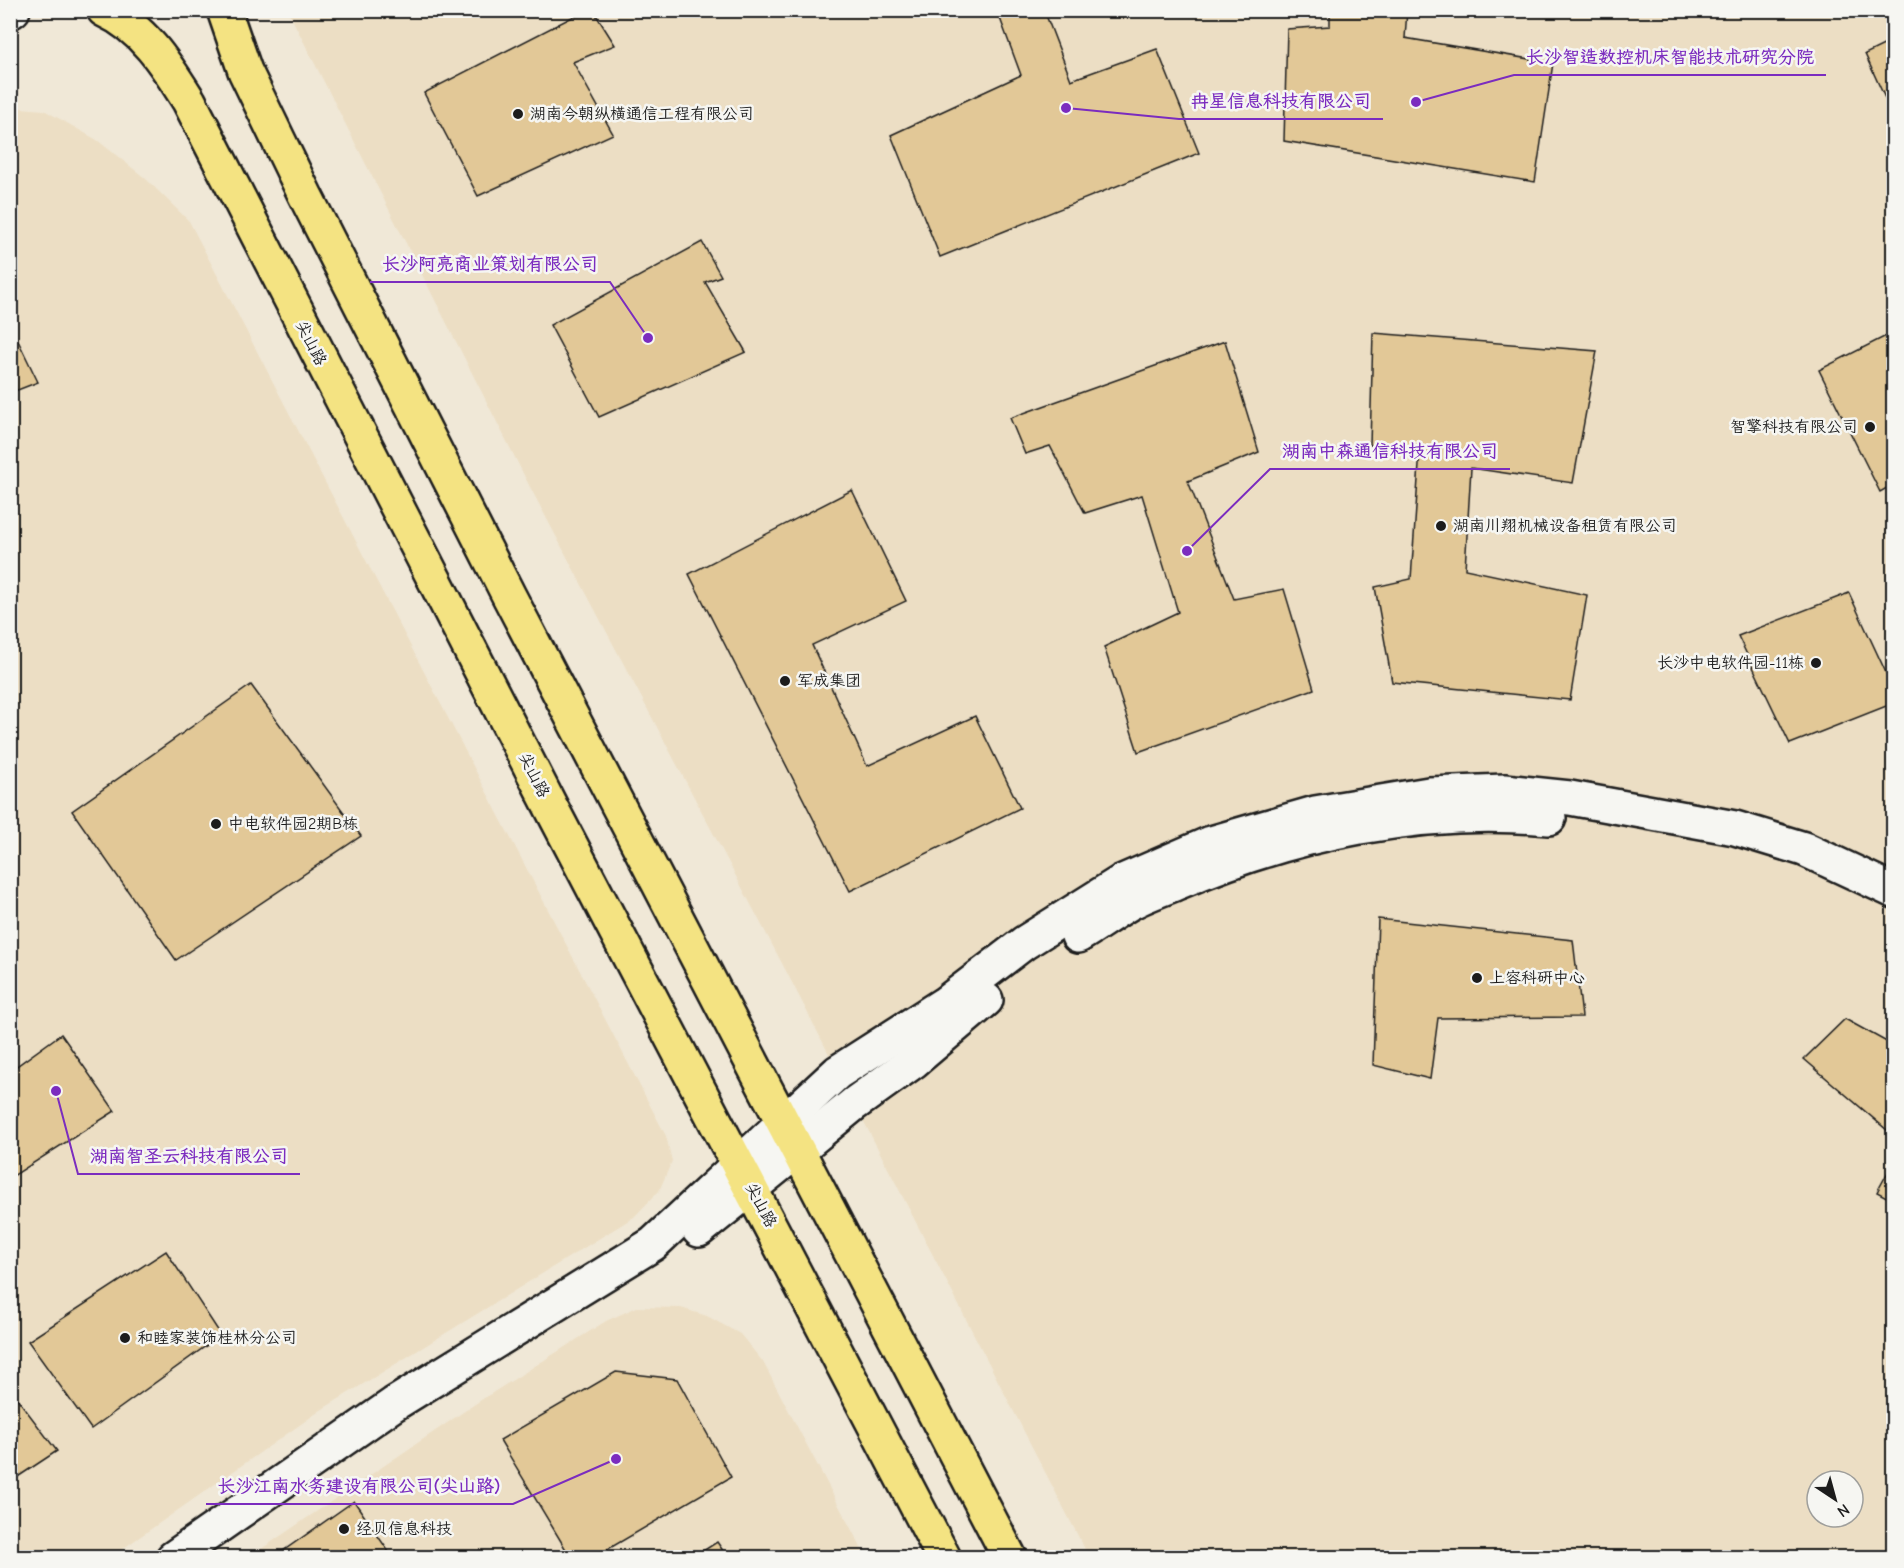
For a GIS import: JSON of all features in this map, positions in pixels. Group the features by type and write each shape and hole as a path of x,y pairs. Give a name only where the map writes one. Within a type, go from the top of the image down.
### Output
{"main road":[{"name":"尖山路","path":"104,10 130,26 151,46 189,101 543,792 746,1175 944,1557"},
{"path":"224,10 245,72 304,195 509,596 1010,1557"}],"street":[{"path":"202,1557 404,1417 663,1258 746,1175 791,1136 838,1072 945,1004 1024,943 1121,882 1211,843 1315,813 1429,794 1505,791 1570,798 1735,828 1804,849 1893,891"},
{"path":"791,1136 854,1104 914,1061 959,1021 1039,960 1130,903 1222,864 1317,837 1411,818 1508,814 1568,820 1664,835 1798,869 1893,914"},
{"path":"172,1557 394,1404 653,1244 746,1175"}],"shaded area":[{"path":"288,11 1893,11 1893,1557 1089,1557 785,969 530,487"},
{"path":"10,107 44,110 97,140 145,178 189,221 666,1136 672,1161 659,1191 634,1217 321,1410 111,1557 11,1557"},
{"path":"637,1307 681,1308 707,1316 740,1334 763,1362 866,1557 248,1558 478,1402 606,1321"}],"building":[{"name":"湖南今朝纵横通信工程有限公司","path":"586,10 593,10 615,45 573,62 613,134 478,196 424,93"},
{"path":"997,10 1044,10 1071,80 1157,49 1199,153 940,257 891,135 1021,75"},
{"path":"1330,10 1407,10 1405,38 1553,63 1535,182 1284,141 1287,29 1330,26"},
{"path":"1894,40 1894,118 1865,54"},
{"path":"702,242 721,276 705,282 746,352 599,417 550,325"},
{"path":"10,324 38,382 10,393"},
{"name":"智擎科技有限公司","path":"1894,332 1894,484 1880,492 1819,370"},
{"name":"湖南川翔机械设备租赁有限公司","path":"1373,333 1597,351 1573,483 1471,468 1465,569 1587,595 1570,700 1392,682 1375,587 1411,579 1420,451 1370,445"},
{"path":"1225,341 1259,452 1188,481 1234,599 1284,589 1314,689 1138,752 1104,647 1178,612 1142,495 1085,513 1050,446 1025,454 1010,418"},
{"name":"军成集团","path":"852,490 906,601 812,645 867,766 975,716 1020,808 850,891 689,574"},
{"name":"长沙中电软件园-11栋","path":"1849,593 1894,690 1894,703 1790,744 1738,636"},
{"name":"中电软件园2期B栋","path":"251,685 361,836 176,960 72,811"},
{"name":"上容科研中心","path":"1378,919 1573,940 1582,1017 1438,1018 1430,1079 1373,1065"},
{"path":"1845,1019 1894,1046 1894,1136 1804,1059"},
{"path":"61,1034 115,1111 10,1178 10,1071"},
{"path":"1894,1161 1894,1201 1877,1192"},
{"name":"和睦家装饰桂林分公司","path":"166,1251 221,1335 91,1429 28,1341"},
{"path":"616,1372 677,1379 731,1477 593,1558 571,1558 500,1440"},
{"path":"10,1389 57,1451 10,1482"},
{"name":"经贝信息科技","path":"354,1501 393,1558 273,1558"},
{"path":"717,1542 728,1558 692,1558"}],"place":[{"name":"长沙智造数控机床智能技术研究分院","path":"1416,102"},
{"name":"冉星信息科技有限公司","path":"1066,108"},
{"name":"湖南今朝纵横通信工程有限公司","path":"518,114"},
{"name":"长沙阿亮商业策划有限公司","path":"648,338"},
{"name":"智擎科技有限公司","path":"1870,427"},
{"name":"湖南川翔机械设备租赁有限公司","path":"1441,526"},
{"name":"湖南中森通信科技有限公司","path":"1187,551"},
{"name":"长沙中电软件园-11栋","path":"1816,663"},
{"name":"军成集团","path":"785,681"},
{"name":"中电软件园2期B栋","path":"216,824"},
{"name":"上容科研中心","path":"1477,978"},
{"name":"湖南智圣云科技有限公司","path":"56,1091"},
{"name":"和睦家装饰桂林分公司","path":"125,1338"},
{"name":"长沙江南水务建设有限公司(尖山路)","path":"616,1459"},
{"name":"经贝信息科技","path":"344,1529"}]}
